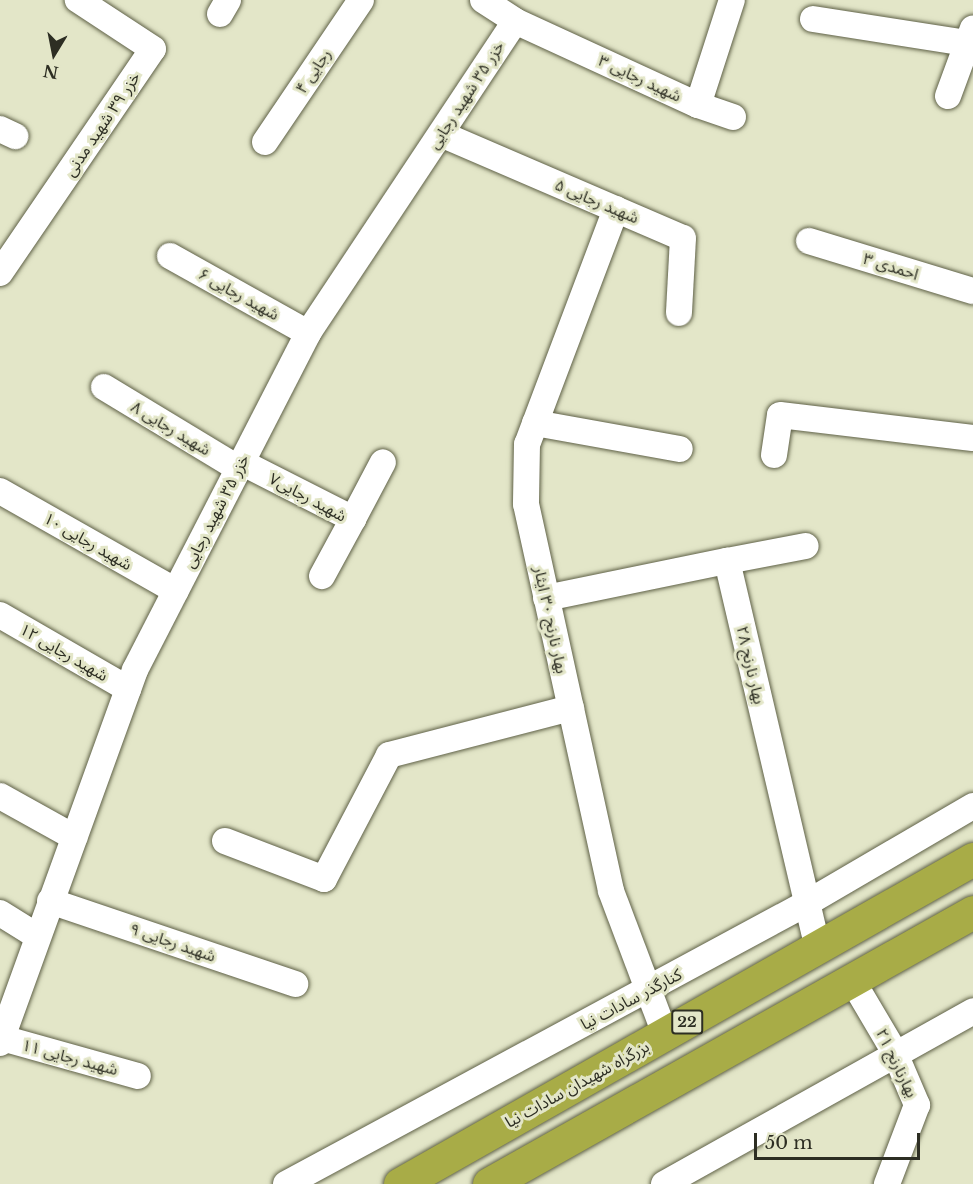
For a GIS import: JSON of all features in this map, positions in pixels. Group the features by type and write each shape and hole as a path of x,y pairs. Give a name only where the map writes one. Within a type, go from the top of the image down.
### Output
{"highway":[{"name":"بزرگراه شهیدان سادات نیا","path":"400,1184 973,859"},
{"path":"489,1184 973,912"}],"street":[{"name":"خزر ۳۹ شهید مدنی","path":"0,273 153,49 78,0"},
{"name":"رجایی ۴","path":"266,142 361,0"},
{"name":"شهید رجایی ۳","path":"483,0 515,21 698,105 732,0"},
{"path":"813,19 970,36 948,96"},
{"name":"خزر ۳۵ شهید رجایی","path":"1,1040 128,689 176,591 308,333 515,21"},
{"path":"698,105 733,117"},
{"name":"شهید رجایی ۵","path":"441,134 683,238 679,313"},
{"name":"بهار نارنج ۳۰ ایثار","path":"616,209 527,444 526,504 611,891 665,1035"},
{"name":"احمدی ۳","path":"809,241 973,291"},
{"name":"شهید رجایی ۶","path":"170,256 308,333"},
{"name":"شهید رجایی ۸","path":"104,387 240,465"},
{"path":"774,455 780,415 973,438"},
{"path":"535,423 680,449"},
{"path":"353,519 383,462"},
{"name":"شهید رجایی۷","path":"240,465 353,519 322,576"},
{"name":"شهید رجایی ۱۰","path":"0,491 176,591"},
{"path":"546,598 806,546"},
{"name":"بهار نارنج ۲۸","path":"727,561 818,948"},
{"name":"شهید رجایی ۱۲","path":"0,615 128,689"},
{"path":"225,841 324,879 389,755 571,708"},
{"path":"0,796 74,837"},
{"name":"کنارگذر سادات نیا","path":"286,1184 807,903 973,806"},
{"name":"شهید رجایی ۹","path":"50,901 295,984"},
{"path":"0,913 38,936"},
{"name":"بهارنارنج ۲۱","path":"852,980 894,1051 917,1105 887,1184"},
{"path":"664,1184 894,1051 973,1011"},
{"name":"شهید رجایی ۱۱","path":"1,1040 138,1076"}]}
